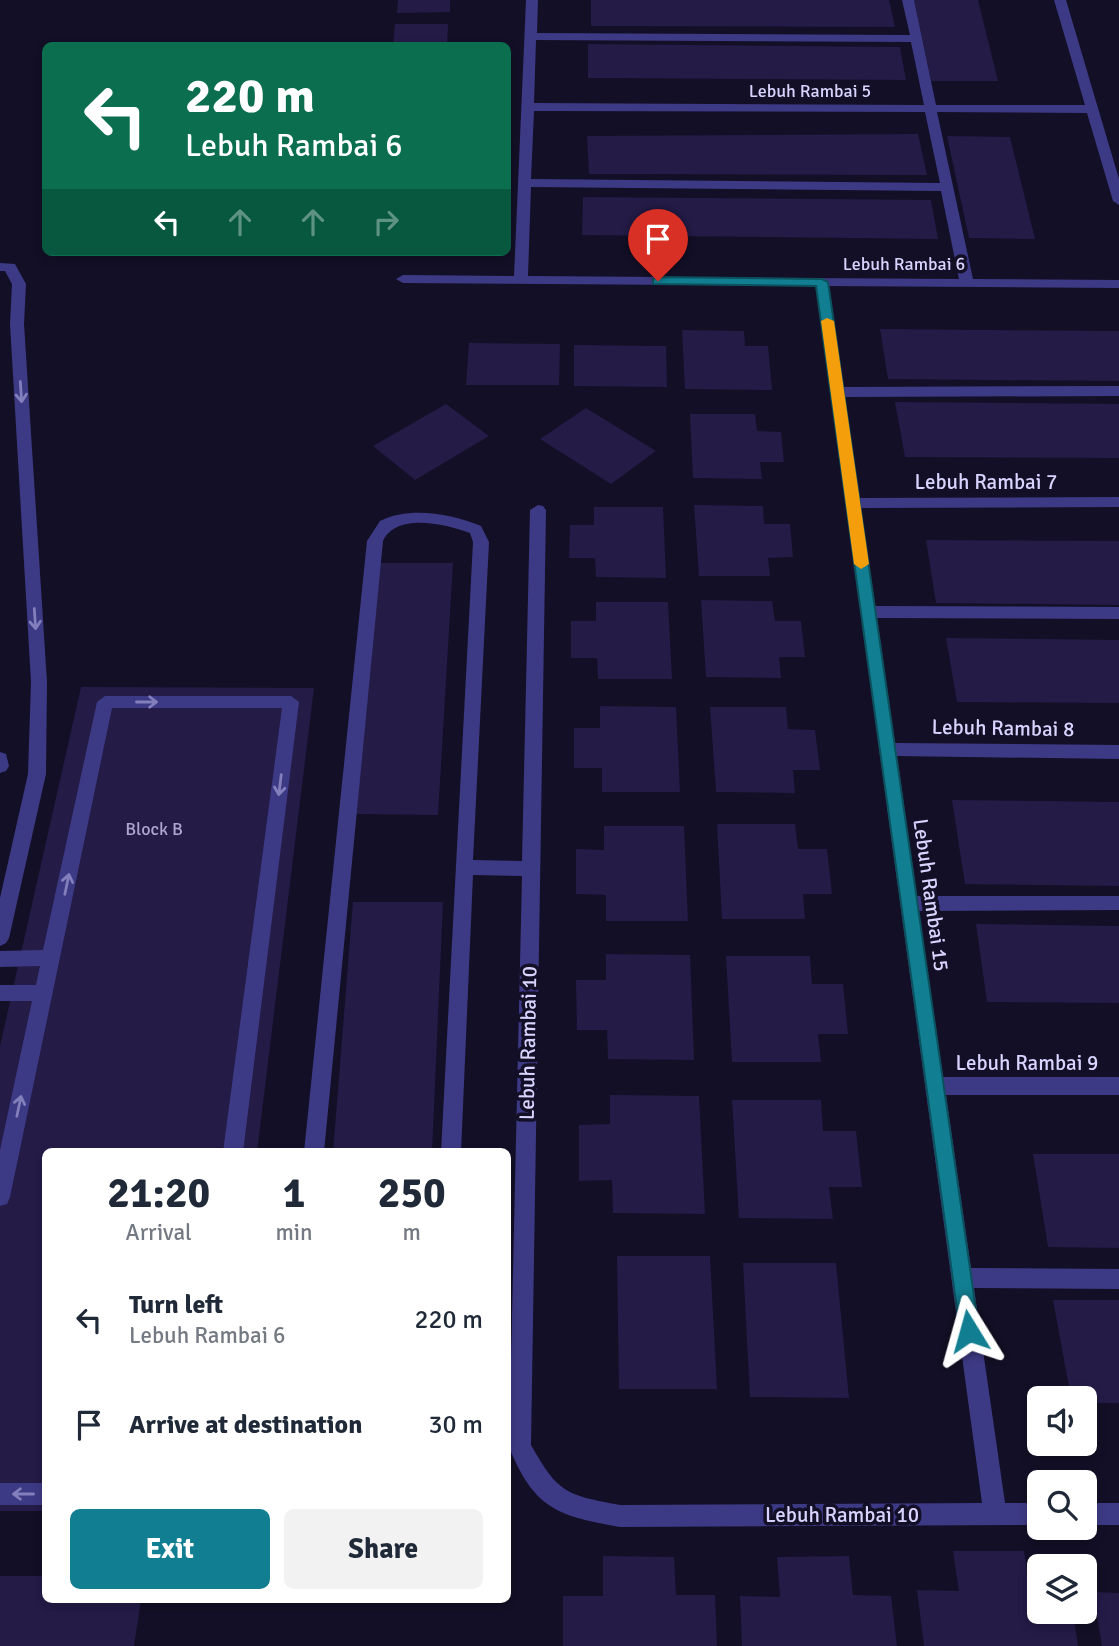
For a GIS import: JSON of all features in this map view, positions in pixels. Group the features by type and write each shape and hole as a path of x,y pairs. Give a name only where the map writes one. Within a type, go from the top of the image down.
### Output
{"street":[{"path":"521,280 531,0"},
{"path":"908,0 967,283"},
{"path":"1060,0 1119,201"},
{"path":"530,36 916,39"},
{"name":"Lebuh Rambai 5","path":"528,107 1092,109"},
{"path":"525,183 946,187"},
{"path":"0,267 10,267 19,284 17,324 39,682 37,774 6,881 0,938"},
{"name":"Lebuh Rambai 6","path":"403,279 1119,284"},
{"name":"Lebuh Rambai 15","path":"822,282 995,1514"},
{"path":"0,327 17,324"},
{"path":"837,392 1119,391"},
{"name":"Lebuh Rambai 7","path":"853,503 1119,502"},
{"name":"Lebuh Rambai 10","path":"538,510 520,1447 542,1486 574,1508 620,1516 1027,1514"},
{"path":"314,1148 375,541 387,524 397,520 450,520 463,523 476,530 481,542 451,1148"},
{"path":"868,612 1119,613"},
{"path":"0,1197 105,702 291,702 234,1148"},
{"name":"Lebuh Rambai 8","path":"887,750 1119,752"},
{"path":"0,759 0,766"},
{"path":"464,867 532,869"},
{"path":"909,904 1119,903"},
{"path":"0,959 51,958"},
{"path":"0,993 43,993"},
{"name":"Lebuh Rambai 9","path":"935,1086 1119,1086"},
{"path":"962,1278 1119,1279"},
{"path":"0,1494 42,1494"},
{"path":"1097,1514 1119,1514"}],"building":[{"path":"398,0 450,0 450,12 397,13"},
{"path":"591,0 889,0 895,27 591,26"},
{"path":"914,0 978,0 998,81 931,81"},
{"path":"395,24 448,24 447,42 393,42"},
{"path":"588,44 900,47 906,80 588,78"},
{"path":"918,134 927,175 589,174 587,136"},
{"path":"947,136 1010,137 1035,239 969,238"},
{"path":"583,197 931,200 938,239 582,235"},
{"path":"880,329 1119,331 1119,381 888,379"},
{"path":"682,330 744,331 745,346 768,346 772,390 685,389"},
{"path":"469,343 560,344 559,385 466,385"},
{"path":"574,345 666,346 667,387 574,386"},
{"path":"895,402 1119,404 1119,458 905,457"},
{"path":"446,404 489,436 415,480 373,446"},
{"path":"586,408 656,451 611,484 540,439"},
{"path":"690,414 755,414 757,431 781,432 784,462 760,462 762,479 693,478"},
{"path":"694,505 763,506 764,524 790,524 793,557 768,558 770,576 699,576"},
{"path":"594,507 663,507 666,578 596,577 595,558 569,558 570,525 594,525"},
{"path":"926,540 1119,541 1119,605 936,603"},
{"path":"377,563 453,563 438,815 352,814"},
{"path":"701,600 772,601 775,621 801,621 805,657 779,657 781,678 706,677"},
{"path":"596,602 668,602 672,679 598,679 597,658 571,658 571,621 596,621"},
{"path":"946,638 1119,640 1119,703 957,702"},
{"path":"81,687 314,688 257,1148 42,1148 42,1511 0,1511 0,1046"},
{"path":"600,706 676,707 680,792 602,792 602,768 574,768 574,728 600,728"},
{"path":"710,707 786,707 788,729 815,730 820,770 793,770 795,793 716,792"},
{"path":"952,800 1119,802 1119,886 965,884"},
{"path":"717,824 795,824 798,849 827,849 832,894 803,894 805,919 722,919"},
{"path":"604,826 684,826 688,921 606,921 606,895 576,894 576,849 604,850"},
{"path":"353,902 443,902 432,1148 333,1148"},
{"path":"976,924 1119,926 1119,1003 987,1002"},
{"path":"606,954 690,955 694,1060 608,1059 607,1030 577,1030 576,980 606,980"},
{"path":"726,956 810,956 812,984 843,984 848,1034 818,1034 821,1062 732,1062"},
{"path":"610,1095 699,1096 705,1214 613,1213 612,1180 579,1181 579,1125 610,1124"},
{"path":"732,1100 821,1100 823,1131 856,1131 862,1187 829,1187 833,1219 739,1218"},
{"path":"1033,1154 1119,1154 1119,1248 1048,1247"},
{"path":"617,1256 710,1256 717,1389 619,1389"},
{"path":"743,1263 836,1263 849,1398 750,1397"},
{"path":"1053,1300 1119,1300 1119,1403 1097,1403 1097,1386 1069,1386"},
{"path":"953,1551 1024,1551 1027,1570 1027,1624 1075,1624 1078,1646 924,1646 917,1590 959,1591"},
{"path":"603,1556 674,1557 676,1595 715,1595 717,1646 563,1646 563,1596 603,1596"},
{"path":"849,1556 853,1595 891,1596 897,1646 742,1646 740,1596 780,1597 777,1557"},
{"path":"0,1576 42,1576 42,1603 141,1603 134,1646 0,1646"},
{"path":"1097,1592 1119,1593 1119,1646 1102,1646 1097,1616"}],"slow traffic":[{"path":"827,321 861,564"}],"route":[{"path":"658,281 822,282 969,1331"}]}
